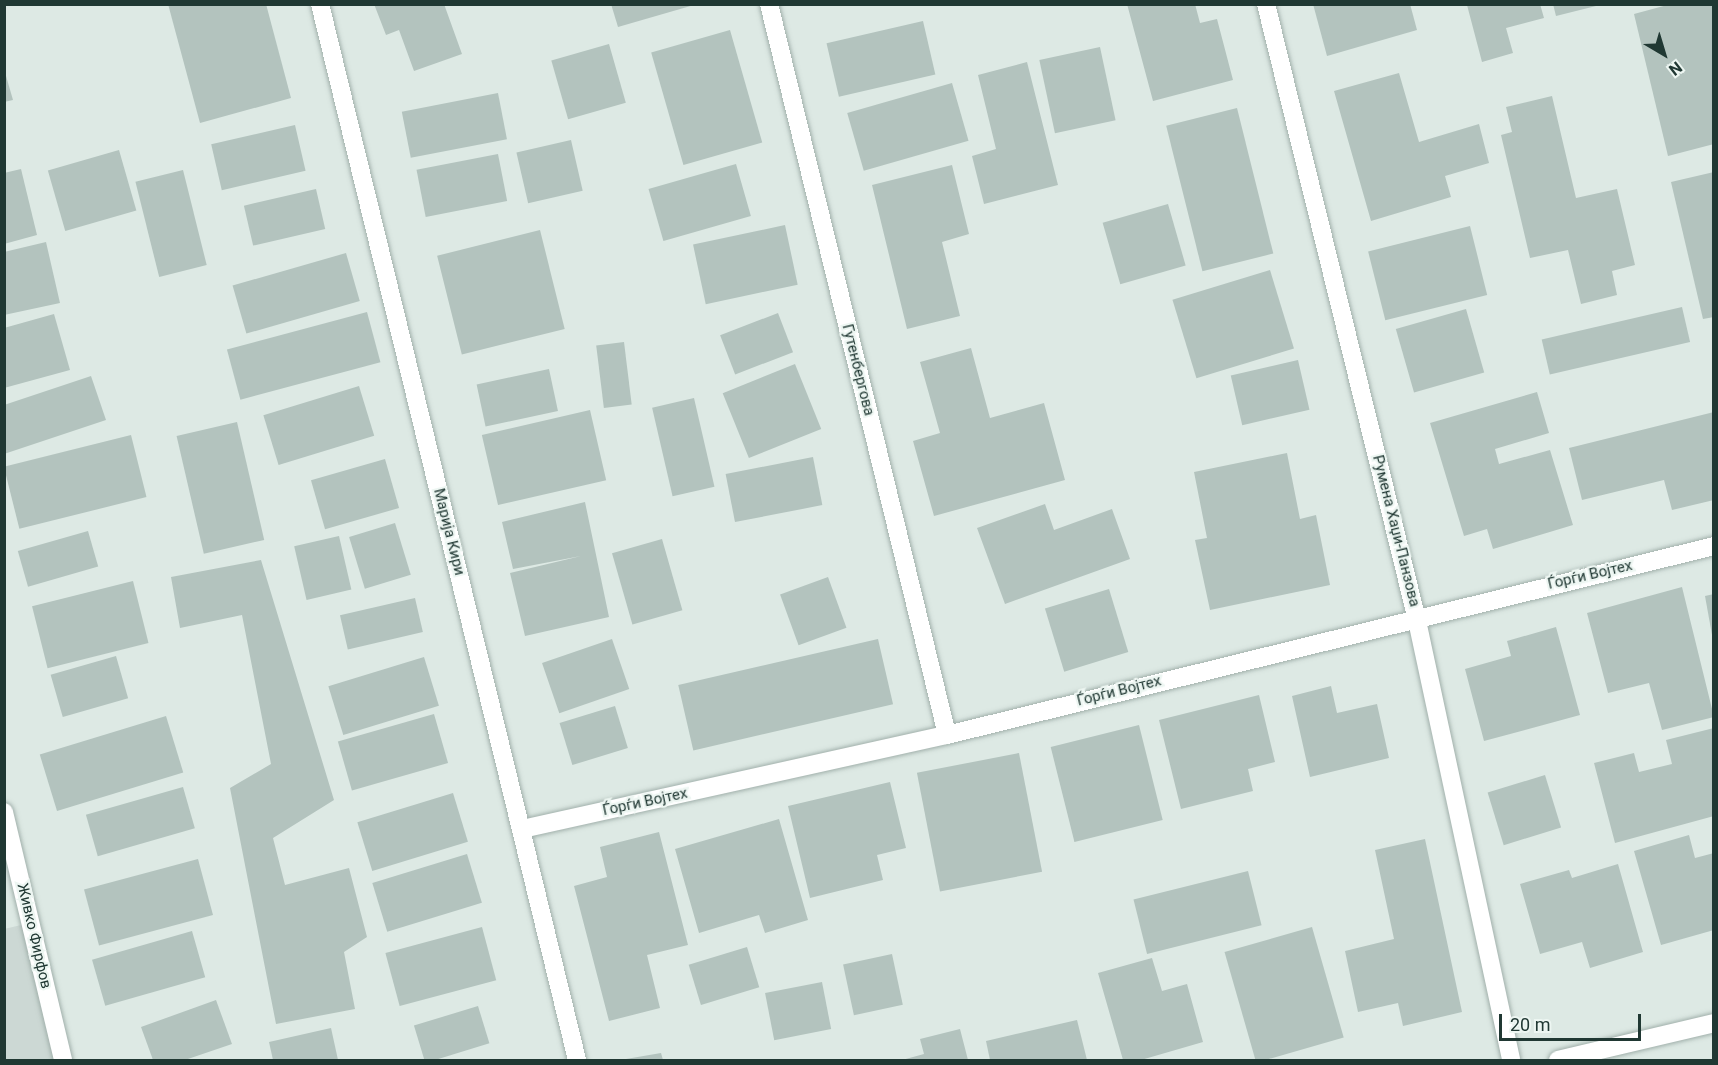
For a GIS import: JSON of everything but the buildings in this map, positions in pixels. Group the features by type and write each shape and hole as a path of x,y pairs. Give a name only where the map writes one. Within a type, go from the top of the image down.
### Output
{"street":[{"name":"Марија Кири","path":"320,4 577,1060"},
{"name":"Гутенбергова","path":"768,4 947,735"},
{"name":"Румена Хаџи-Панзова","path":"1266,4 1416,615 1511,1060"},
{"name":"Ѓорѓи Војтех","path":"522,829 947,735 1416,615 1713,546"},
{"name":"Живко Фирфов","path":"4,812 63,1060"},
{"path":"1558,1060 1713,1023"}],"shaded area":[{"path":"30,923 63,1060 5,1060 4,929"}]}
